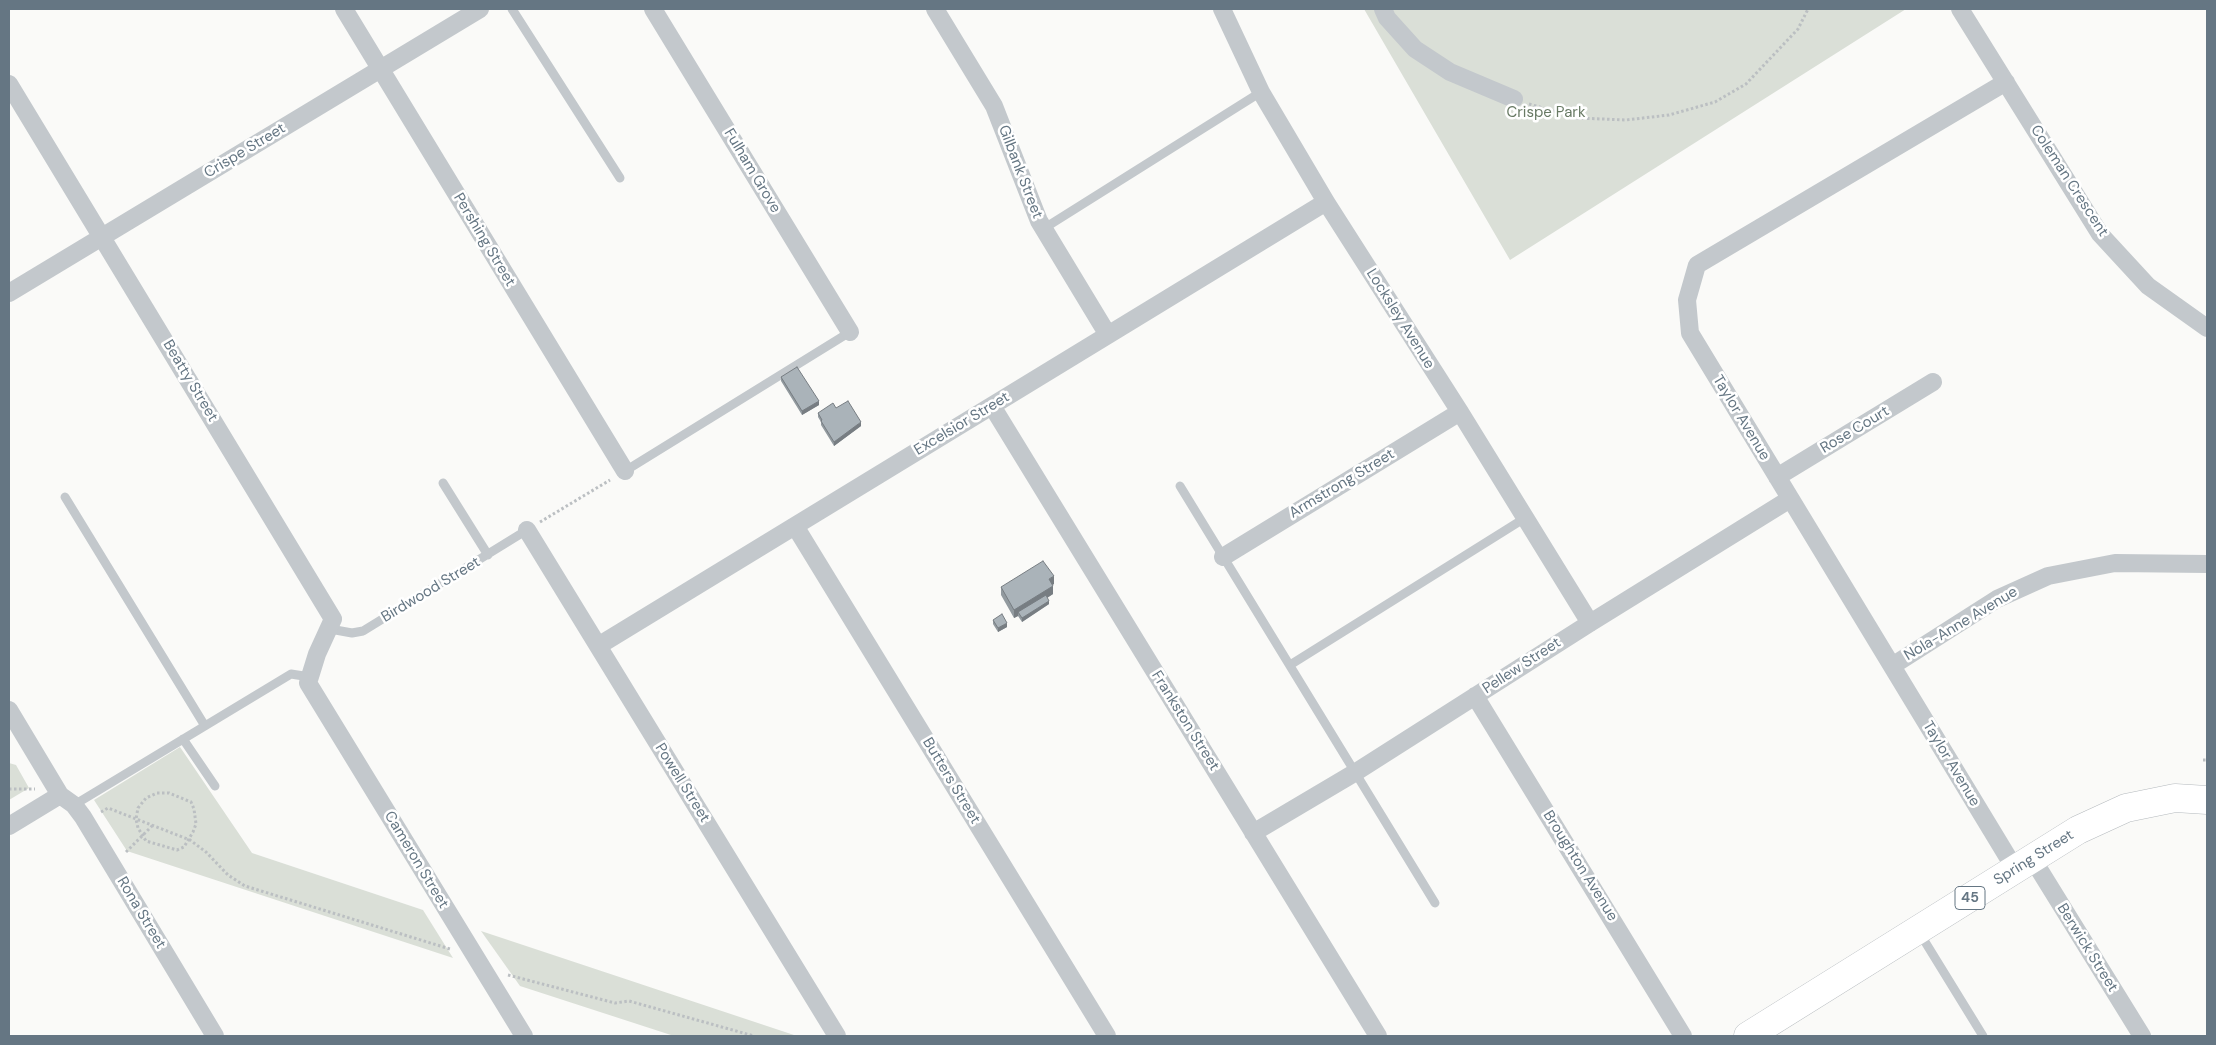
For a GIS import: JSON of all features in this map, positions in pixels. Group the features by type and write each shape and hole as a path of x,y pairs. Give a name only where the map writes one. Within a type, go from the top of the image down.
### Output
{"main road":[{"name":"Spring Street","path":"1748,1036 1918,932 2078,830 2126,808 2175,798 2207,800"}],"street":[{"name":"Pershing Street","path":"344,9 625,470"},
{"name":"Crispe Street","path":"9,293 480,9"},
{"name":"Fulham Grove","path":"653,9 850,332"},
{"name":"Gilbank Street","path":"935,9 994,106 1043,229 1108,334"},
{"name":"Locksley Avenue","path":"1222,9 1261,92 1326,202 1460,412 1590,623"},
{"path":"1383,9 1387,18 1415,49 1450,72 1514,99"},
{"name":"Coleman Crescent","path":"1960,9 2100,234 2148,286 2207,328"},
{"name":"Taylor Avenue","path":"2006,82 1697,265 1687,300 1690,334 1892,666 2024,864"},
{"name":"Beatty Street","path":"9,84 334,619 330,629"},
{"name":"Excelsior Street","path":"598,646 1326,202"},
{"name":"Rose Court","path":"1777,477 1933,382"},
{"name":"Frankston Street","path":"992,406 1378,1036"},
{"name":"Armstrong Street","path":"1223,557 1460,412"},
{"name":"Pellew Street","path":"1253,833 1356,772 1590,623 1790,499"},
{"name":"Butters Street","path":"795,526 1107,1036"},
{"name":"Powell Street","path":"527,530 837,1036"},
{"name":"Nola-Anne Avenue","path":"1892,666 1997,599 2048,576 2115,563 2207,564"},
{"path":"309,680 316,654 330,629"},
{"name":"Cameron Street","path":"309,680 524,1036"},
{"name":"Broughton Avenue","path":"1475,696 1684,1036"},
{"name":"Rona Street","path":"9,710 215,1036"},
{"path":"9,826 67,800"},
{"name":"Berwick Street","path":"2024,864 2142,1036"}],"lane":[{"path":"512,9 620,178"},
{"path":"1043,229 1261,92"},
{"path":"625,470 850,332"},
{"path":"444,483 488,555"},
{"path":"1180,486 1435,903"},
{"path":"65,497 205,726"},
{"path":"1290,664 1525,518"},
{"name":"Birdwood Street","path":"330,629 352,633 363,632 527,530"},
{"path":"67,800 183,739 291,674 309,680"},
{"path":"183,739 215,786"},
{"path":"1918,932 1981,1036"}],"path":[{"path":"1514,99 1578,118 1626,120 1669,115 1715,102 1746,84 1758,73 1798,30 1808,9"},
{"path":"527,530 625,470"},
{"path":"157,793 169,793 191,802 194,808 196,824 190,840 177,850 156,846 142,836 136,818 138,808 146,798 157,793"},
{"path":"101,812 108,808 190,840 206,852 228,875 245,886 450,949"},
{"path":"126,852 154,825"},
{"path":"508,975 615,1004 629,1001 754,1036"}],"green space":[{"name":"Crispe Park","path":"1364,9 1906,9 1510,260"},
{"path":"180,747 252,853 423,910 453,958 127,851 94,800"},
{"path":"9,763 16,765 29,788 9,800"},
{"path":"481,931 797,1036 674,1036 520,986"}],"building":[{"path":"797,367 819,401 802,411 781,377"},
{"path":"848,401 861,422 834,442 818,413 833,403 836,408"},
{"path":"1043,561 1054,576 1049,579 1053,586 1014,610 1001,587"},
{"path":"1046,595 1049,601 1022,618 1018,612"},
{"path":"1002,614 1007,623 998,628 993,620"}]}
